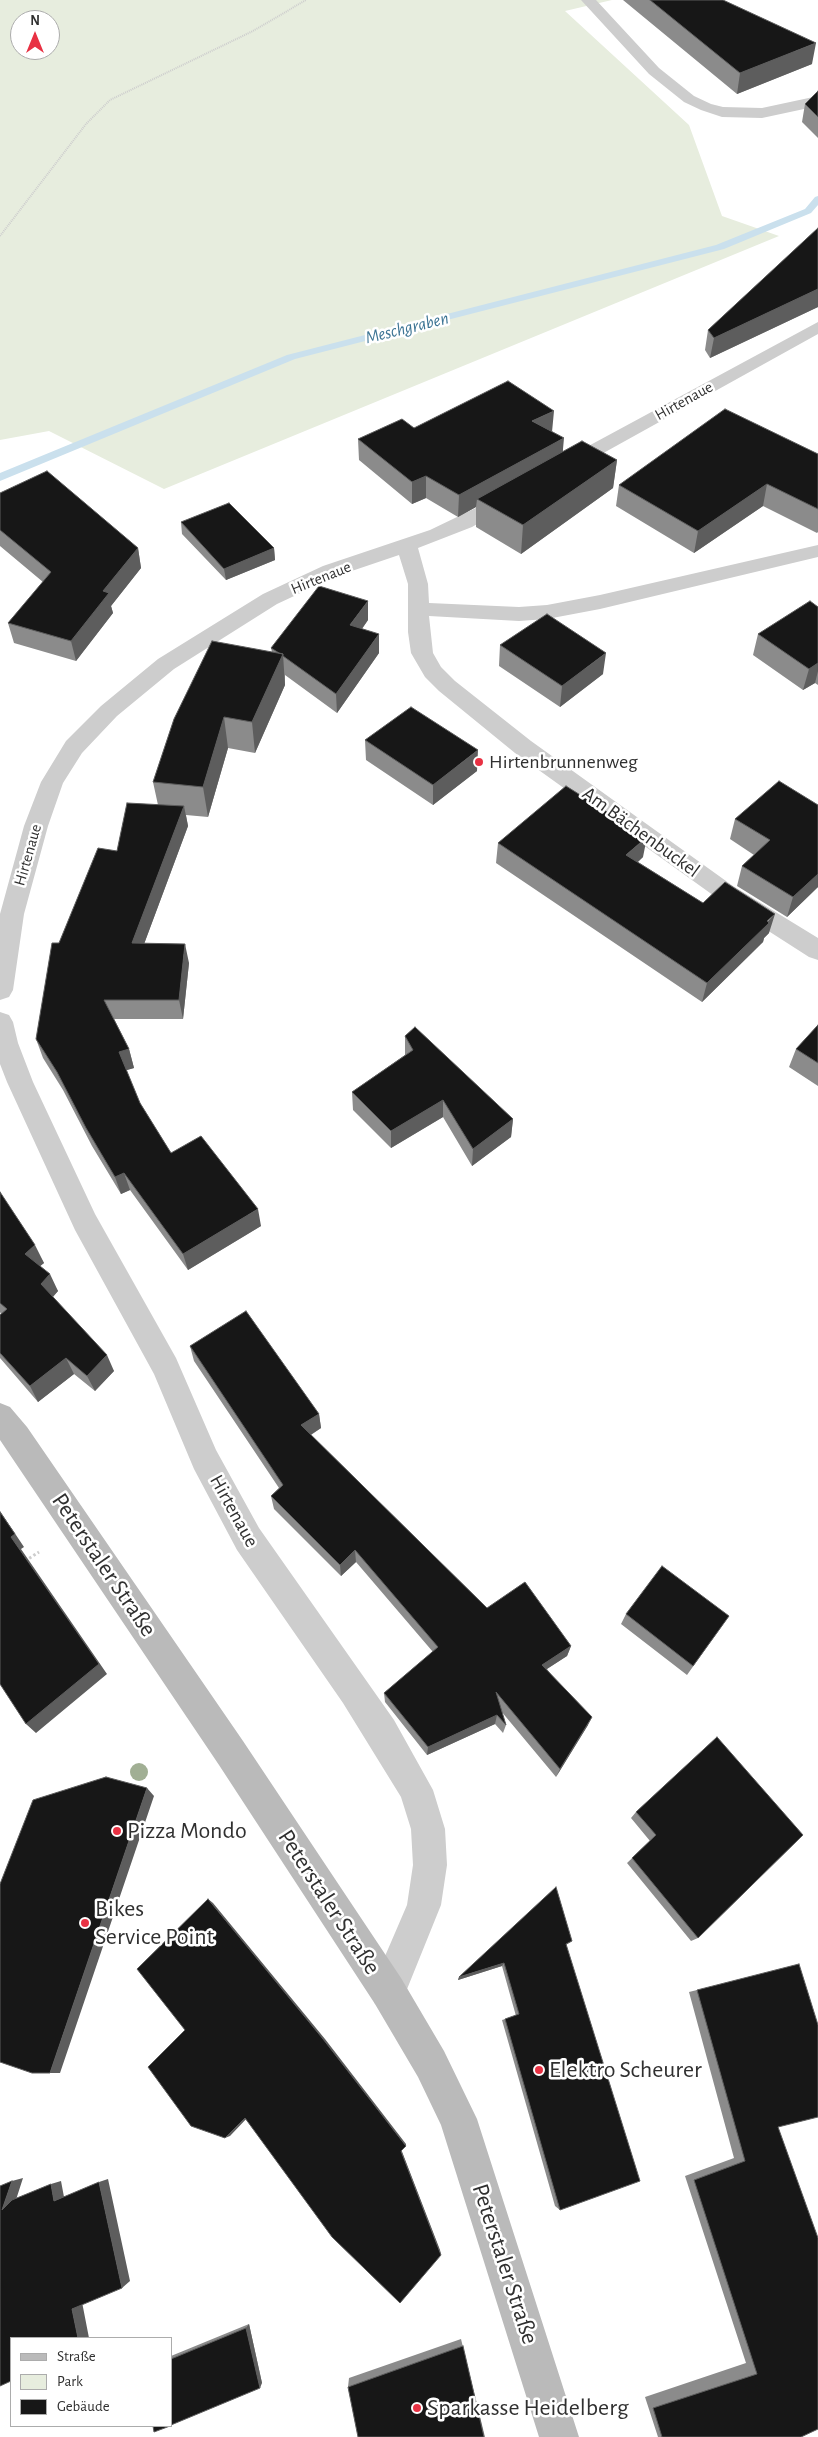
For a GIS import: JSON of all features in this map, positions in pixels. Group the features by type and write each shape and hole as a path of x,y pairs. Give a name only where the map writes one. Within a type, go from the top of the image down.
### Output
{"main road":[{"name":"Peterstaler Straße","path":"0,1417 16,1437 114,1580 388,1991 431,2064 458,2119 496,2233 559,2437"}],"street":[{"path":"588,0 654,71 689,99 706,107 722,112 762,113 818,101"},
{"name":"Hirtenaue","path":"550,475 818,327"},
{"name":"Hirtenaue","path":"0,990 12,914 36,826 52,782 74,747 109,711 166,664 270,599 330,572 407,546 465,523 524,490"},
{"name":"Am Bächenbuckel","path":"407,546 418,584 419,632 422,653 433,672 447,686 523,747 726,892 818,950"},
{"path":"420,609 519,614 546,612 600,602 818,551"},
{"name":"Hirtenaue","path":"0,1022 5,1043 20,1082 85,1222 166,1366 204,1459 244,1531 278,1585 360,1699 416,1790 428,1829 430,1865 424,1905 388,1991"}],"path":[{"path":"0,236 86,124 110,100 238,39 306,0"},
{"path":"19,1566 42,1550"}],"green space":[{"path":"0,0 612,0 565,11 689,125 722,216 779,236 164,489 49,431 0,440"}],"building":[{"path":"650,0 723,0 816,43 740,73"},
{"path":"818,91 818,117 805,104"},
{"path":"818,228 818,289 714,338 708,330"},
{"path":"508,381 554,411 532,421 564,438 459,495 426,476 412,482 358,439 402,419 414,428"},
{"path":"725,409 818,454 818,509 767,484 698,531 619,485"},
{"path":"582,441 617,460 523,525 477,499"},
{"path":"47,471 138,548 103,591 109,593 71,641 8,623 51,572 0,530 0,493"},
{"path":"229,503 274,548 224,569 181,522"},
{"path":"319,586 368,601 350,625 379,634 336,694 283,656 283,654 271,648"},
{"path":"810,601 818,607 818,663 809,669 758,634"},
{"path":"547,614 606,653 562,686 500,645"},
{"path":"212,641 283,654 252,722 224,717 203,787 153,782 174,719"},
{"path":"411,707 478,750 433,785 365,740"},
{"path":"779,781 818,805 818,874 793,897 742,866 770,840 735,819"},
{"path":"566,786 647,837 626,855 703,903 725,882 775,914 767,921 769,923 707,983 498,843"},
{"path":"127,803 184,806 132,943 185,944 179,1000 104,1000 129,1049 119,1052 140,1103 171,1153 201,1136 258,1209 183,1254 124,1173 115,1177 86,1128 57,1072 36,1039 52,943 59,943 98,848 117,851"},
{"path":"818,1025 818,1063 796,1049"},
{"path":"415,1027 513,1119 473,1149 443,1100 391,1131 352,1092 413,1050 405,1036"},
{"path":"0,1192 35,1245 25,1254 50,1274 41,1284 107,1355 87,1376 66,1358 30,1386 0,1353 0,1315 7,1309 0,1303"},
{"path":"246,1311 319,1414 301,1425 487,1608 525,1582 571,1646 542,1665 592,1717 560,1769 496,1692 506,1725 497,1715 428,1747 384,1693 438,1647 355,1550 340,1565 271,1496 283,1485 190,1346"},
{"path":"0,1512 15,1534 11,1537 99,1664 26,1724 0,1684"},
{"path":"662,1566 729,1616 693,1666 626,1614"},
{"path":"717,1737 803,1835 698,1938 632,1858 656,1835 636,1812"},
{"path":"106,1777 147,1788 50,2073 32,2073 0,2062 0,1884 33,1800"},
{"path":"556,1887 572,1941 566,1944 640,2181 560,2210 505,2019 519,2014 504,1963 459,1977"},
{"path":"208,1899 323,2039 406,2146 401,2151 441,2255 400,2303 332,2237 245,2118 225,2138 191,2126 148,2067 185,2030 137,1969"},
{"path":"799,1964 818,2025 818,2117 778,2127 818,2238 818,2429 801,2437 662,2437 653,2408 757,2374 694,2180 745,2161 697,1990"},
{"path":"12,2181 2,2210 12,2200 51,2184 54,2201 99,2182 122,2288 72,2309 78,2337 10,2337 10,2381 0,2386 0,2186"},
{"path":"246,2328 260,2388 172,2425 172,2359"},
{"name":"Sparkasse Heidelberg","path":"463,2346 484,2437 358,2437 348,2387"},
{"path":"153,2427 167,2427 154,2432"}],"waterway":[{"name":"Meschgraben","path":"0,477 291,357 720,247 808,211 818,199"}],"place":[{"name":"Hirtenbrunnenweg","path":"479,762"},
{"name":"Pizza Mondo","path":"117,1831"},
{"name":"Bikes Service Point","path":"85,1923"},
{"name":"Elektro Scheurer","path":"539,2070"},
{"name":"Sparkasse Heidelberg","path":"417,2408"}]}
